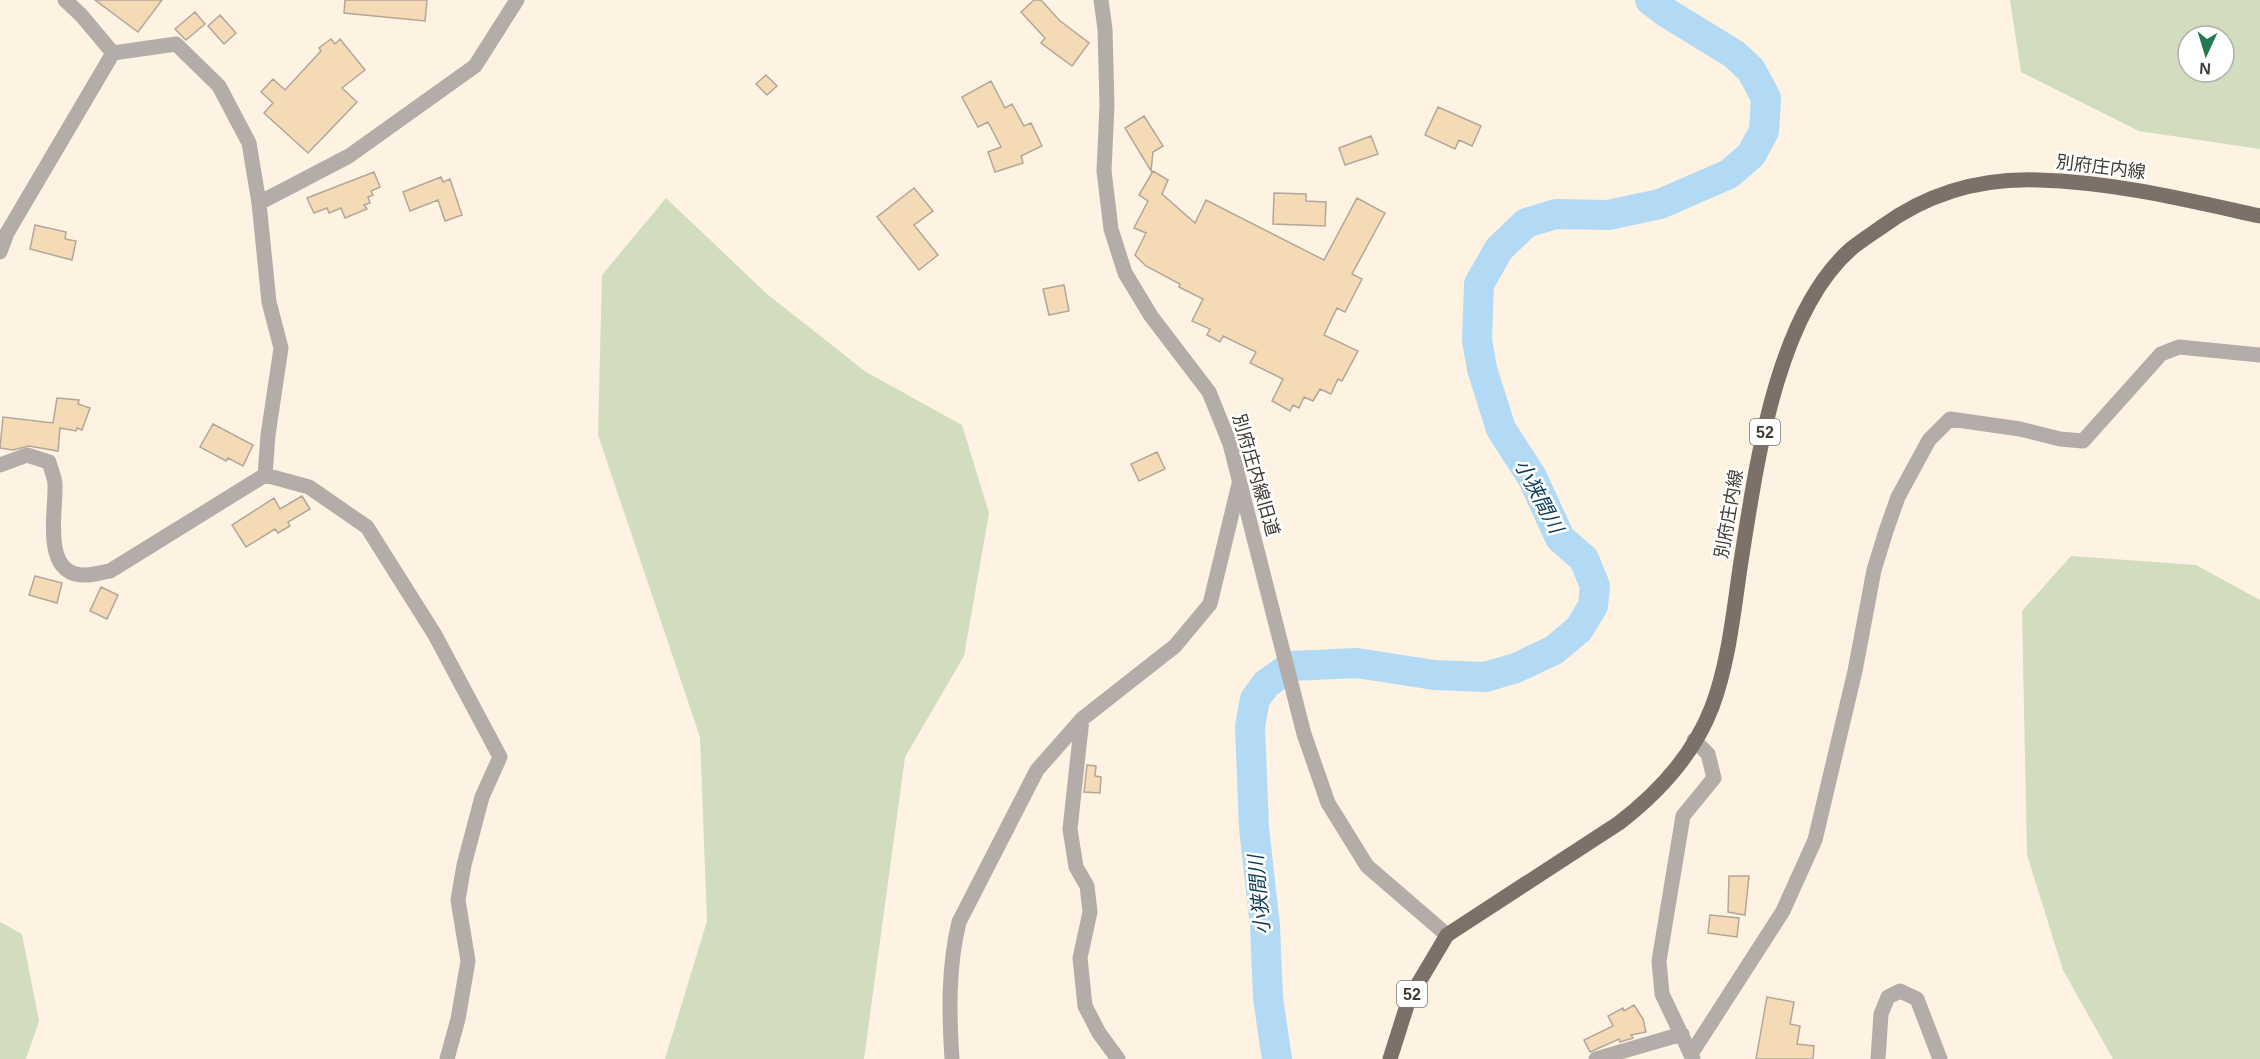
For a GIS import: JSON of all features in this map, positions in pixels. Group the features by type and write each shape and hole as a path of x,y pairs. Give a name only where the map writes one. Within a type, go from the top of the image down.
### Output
{"main road":[{"name":"別府庄内線","path":"1390,1059 1409,999 1447,935 1619,823 1645,802 1670,776 1694,740 1711,708 1725,662 1758,461 1768,417 1791,340 1811,300 1851,249 1909,208 1949,191 1982,183 2036,180 2108,185 2260,216"}],"street":[{"path":"65,0 81,15 112,53"},
{"path":"259,203 349,156 475,66 517,0"},
{"name":"別府庄内線旧道","path":"1101,0 1105,29 1107,105 1104,171 1112,229 1125,273 1151,316 1209,392 1230,444 1304,734 1328,803 1367,866 1447,935"},
{"path":"112,53 176,44 219,86 249,143 259,203 269,302 281,348 268,435 265,475"},
{"path":"0,252 7,233 112,53"},
{"path":"1692,1056 1783,911 1815,840 1855,671 1874,570 1898,497 1929,440 1950,419 2083,441 2161,354 2179,347 2260,355"},
{"path":"0,465 27,455 49,462 56,484 52,522 57,558 69,572 86,576 110,571 265,475 309,487 366,527 435,635 500,757 482,797 464,865 459,900 468,961 458,1019 447,1059"},
{"path":"952,1059 949,1016 952,949 959,922 1036,770 1082,719 1175,646 1210,604 1239,484"},
{"path":"1082,719 1070,829 1076,867 1087,886 1090,912 1080,958 1085,1006 1099,1034 1118,1059"},
{"path":"1692,1056 1662,994 1659,961 1683,816 1714,778 1708,754 1694,740"},
{"path":"1878,1059 1881,1014 1888,997 1900,991 1917,999 1940,1059"},
{"path":"1596,1059 1682,1034"}],"green space":[{"path":"2010,0 2260,0 2260,149 2139,131 2021,72"},
{"path":"666,198 767,294 866,372 962,425 989,513 964,656 905,757 864,1059 665,1059 707,921 700,737 598,435 602,275"},
{"path":"2071,556 2196,565 2260,600 2260,1059 2113,1059 2063,970 2027,855 2022,611"},
{"path":"0,922 22,934 39,1021 26,1059 0,1059"}],"building":[{"path":"95,0 162,0 138,32"},
{"path":"345,0 427,0 425,21 344,13"},
{"path":"1034,0 1041,0 1059,20 1089,43 1072,66 1041,43 1045,38 1021,12"},
{"path":"195,12 205,24 186,40 175,29"},
{"path":"220,15 236,33 224,44 208,26"},
{"path":"331,39 335,44 340,39 365,70 342,88 357,102 308,153 264,113 273,103 261,92 273,79 285,90 321,51 319,48"},
{"path":"766,75 777,86 767,95 756,84"},
{"path":"991,81 1005,108 1012,104 1024,126 1031,123 1042,146 1021,156 1023,163 995,172 988,152 1001,147 988,122 978,127 962,97"},
{"path":"1438,107 1481,126 1472,146 1459,140 1455,149 1425,135"},
{"path":"1144,116 1163,146 1153,152 1151,171 1125,128"},
{"path":"1371,136 1378,154 1345,165 1339,148"},
{"path":"1153,171 1168,180 1162,194 1195,223 1206,200 1324,260 1357,198 1385,213 1352,274 1362,279 1345,312 1337,308 1324,335 1358,351 1342,381 1338,379 1331,394 1320,389 1313,401 1304,397 1299,408 1293,405 1290,411 1272,401 1283,379 1250,363 1256,352 1223,336 1220,342 1207,335 1210,329 1192,321 1203,299 1146,266 1135,255 1146,233 1134,228 1148,201 1139,195"},
{"path":"374,172 380,187 371,191 373,195 368,197 370,203 364,205 367,209 345,218 341,208 329,213 327,208 314,213 307,198"},
{"path":"441,177 443,182 450,179 462,215 445,221 438,200 410,211 403,192"},
{"path":"914,188 933,211 914,225 938,255 919,270 877,217"},
{"path":"1274,193 1306,194 1306,201 1326,202 1325,226 1273,224"},
{"path":"35,225 66,232 65,239 76,241 72,260 30,249"},
{"path":"1064,285 1069,311 1049,315 1043,289"},
{"path":"57,398 79,400 78,404 90,408 82,430 60,428 58,451 29,446 13,450 0,448 3,417 53,423"},
{"path":"213,424 253,445 243,466 228,458 226,461 200,447"},
{"path":"1157,452 1165,469 1139,481 1131,464"},
{"path":"302,496 310,509 288,522 290,526 278,533 275,529 246,547 232,525 274,498 280,509"},
{"path":"35,576 62,583 57,603 29,595"},
{"path":"101,587 118,595 107,619 90,611"},
{"path":"1087,765 1096,766 1095,776 1101,777 1100,793 1084,792"},
{"path":"1729,876 1749,876 1745,915 1728,912"},
{"path":"1710,915 1739,918 1737,937 1708,933"},
{"path":"1767,997 1794,1002 1790,1024 1800,1026 1797,1044 1814,1046 1813,1059 1756,1059"},
{"path":"1634,1005 1643,1019 1646,1032 1631,1035 1633,1038 1620,1042 1619,1039 1590,1052 1584,1040 1613,1026 1608,1016"}],"waterway":[{"name":"小狭間川","path":"1277,1059 1268,998 1265,926 1254,828 1250,726 1255,699 1266,684 1291,666 1357,663 1434,675 1485,677 1516,668 1554,650 1579,629 1593,606 1595,586 1584,559 1560,538 1532,477 1501,429 1482,369 1477,340 1479,284 1499,249 1526,223 1556,214 1608,215 1660,204 1729,174 1751,155 1764,131 1766,98 1751,70 1734,54 1650,0"}]}
